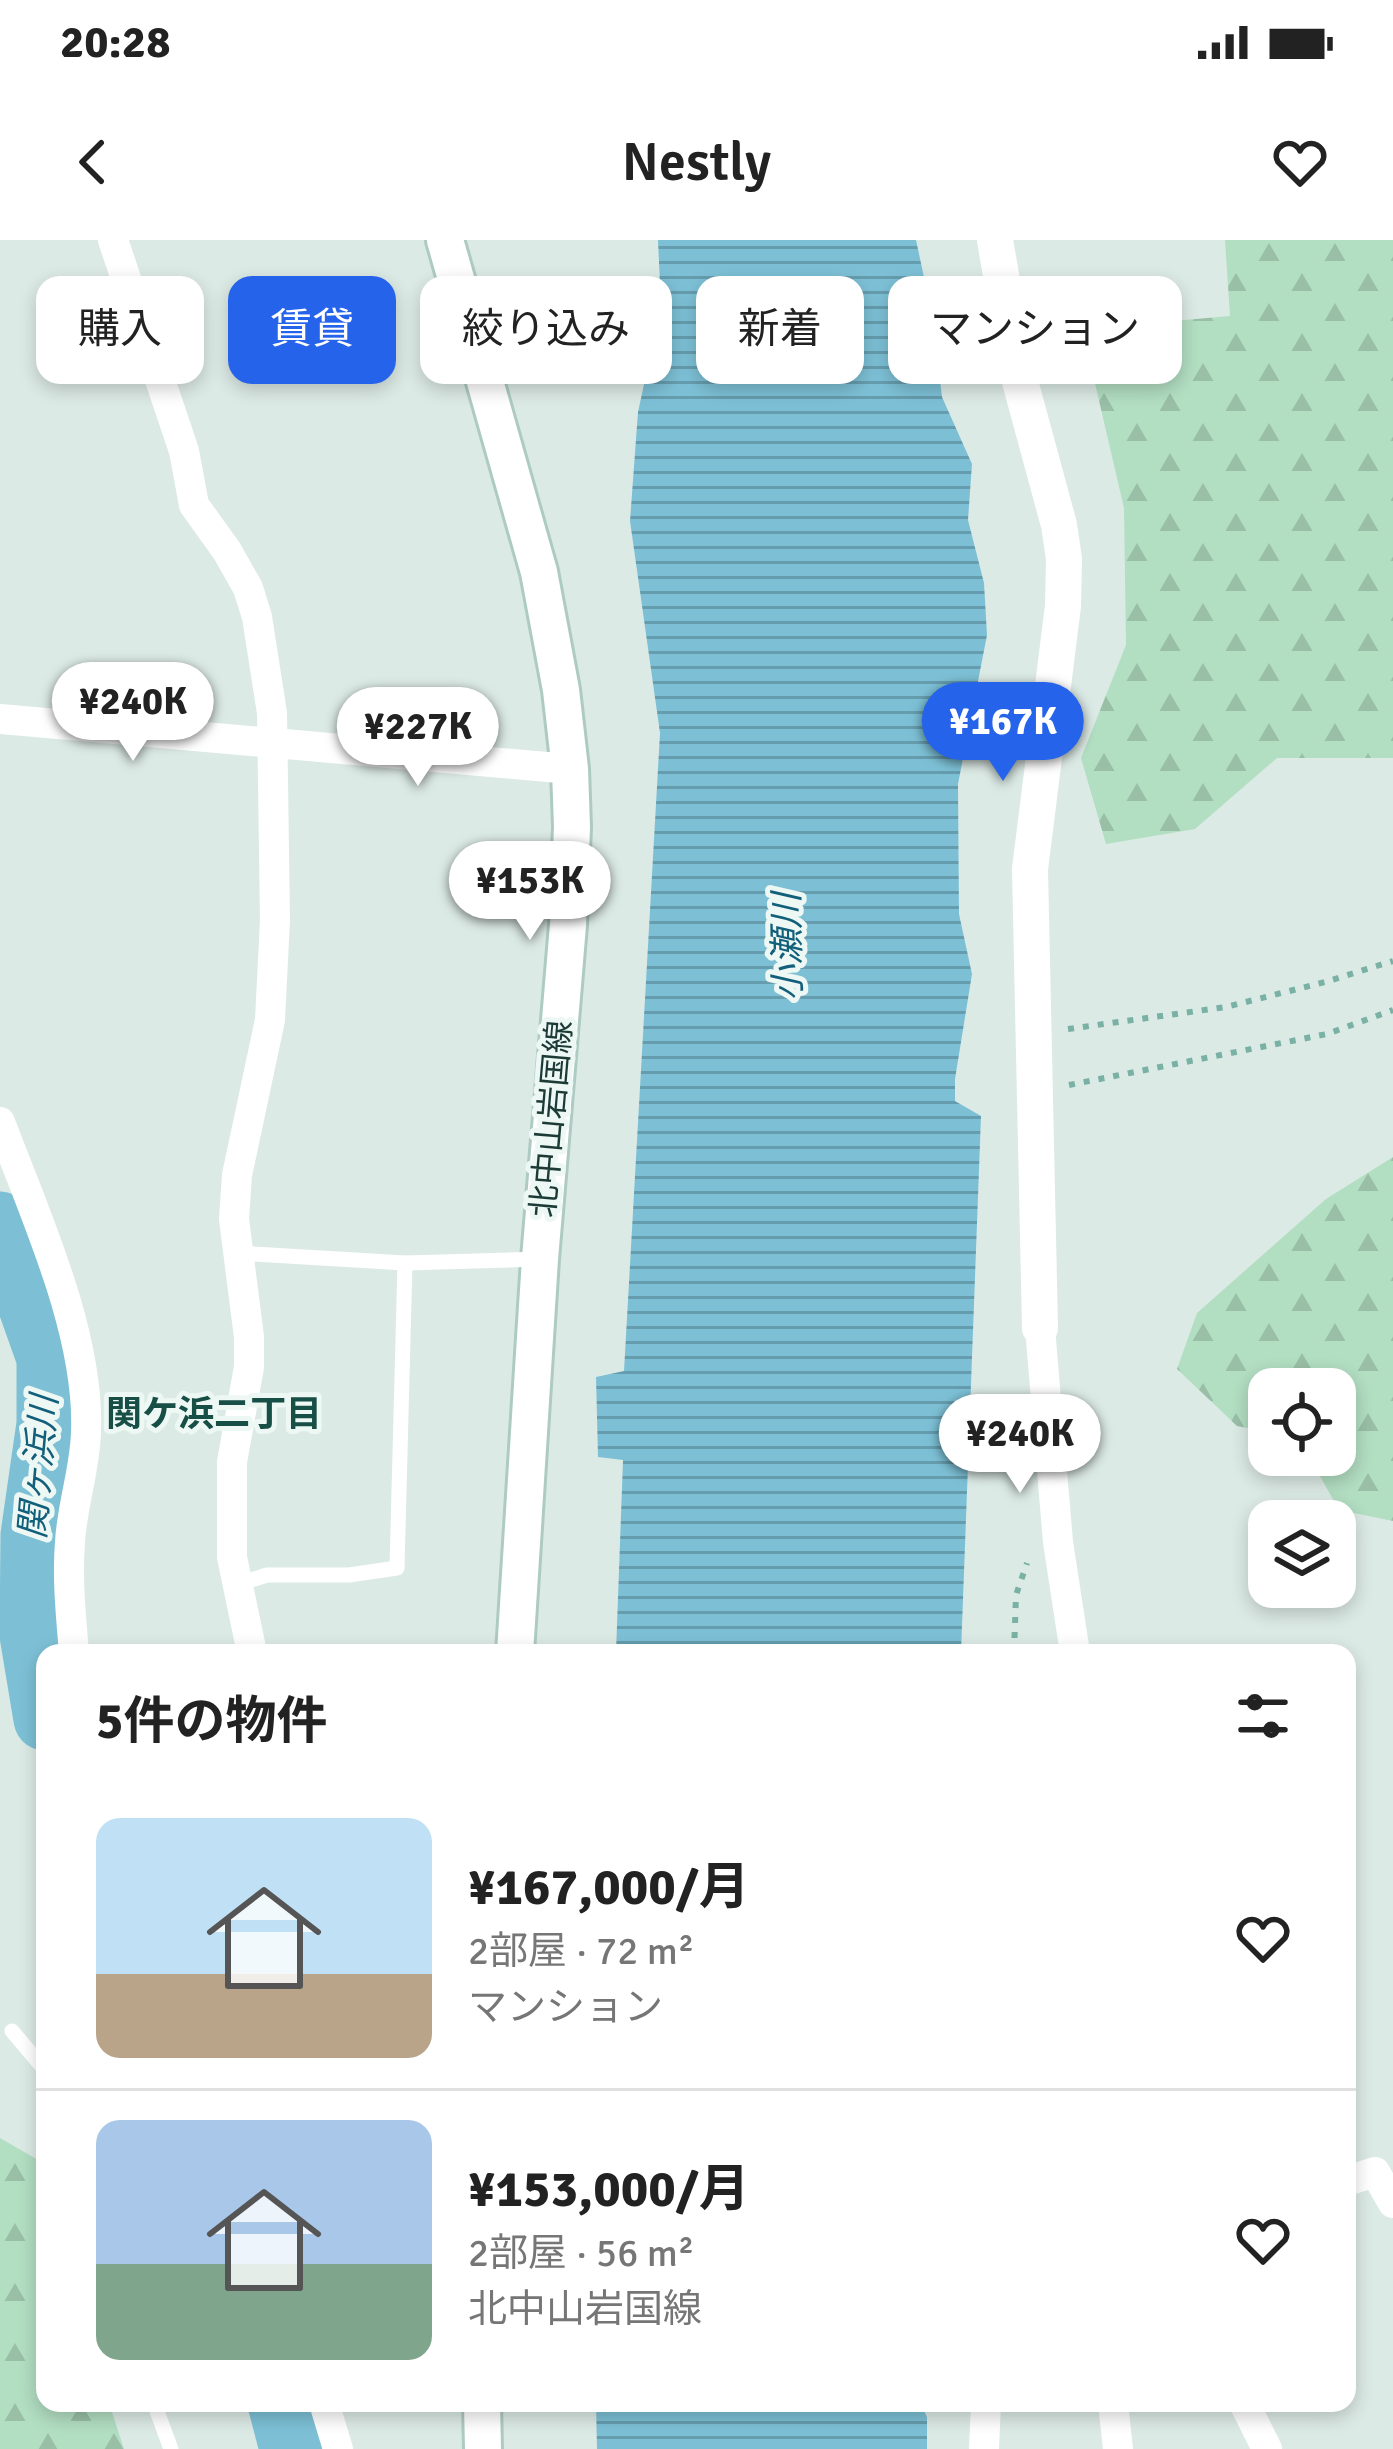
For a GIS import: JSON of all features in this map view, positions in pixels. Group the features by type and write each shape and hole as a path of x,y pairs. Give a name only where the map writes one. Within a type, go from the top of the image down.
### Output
{"main road":[{"name":"北中山岩国線","path":"446,240 539,572 570,770 568,925 516,1644"},
{"path":"995,240 1018,374 1064,559 1063,607 1030,868 1040,1328"},
{"path":"482,2412 483,2449"}],"street":[{"path":"112,240 184,451 194,505 248,588 272,713 275,920 270,1020 237,1175 234,1220 249,1367 232,1462 232,1557 250,1644"},
{"path":"0,719 570,770"},
{"path":"0,1122 63,1295 82,1365 86,1430 70,1540 73,1644"},
{"path":"1040,1328 1058,1542 1074,1644"},
{"path":"1356,2178 1375,2172 1393,2203"},
{"path":"327,2412 338,2449"},
{"path":"983,2449 985,2412"},
{"path":"1114,2412 1118,2449"},
{"path":"1248,2412 1267,2449"}],"lane":[{"path":"237,1253 405,1262 541,1258"},
{"path":"238,1584 267,1575 349,1575 398,1568 405,1262"},
{"path":"13,2031 36,2059"},
{"path":"157,2412 171,2449"}],"path":[{"path":"1034,1034 1226,1007 1393,961"},
{"path":"1036,1090 1327,1034 1393,1010"},
{"path":"1014,1644 1016,1595 1026,1565 1038,1549 1058,1542"}],"green space":[{"path":"1225,240 1393,240 1393,758 1277,758 1195,829 1106,844 1081,758 1126,645 1124,508 1095,384 1182,384 1182,320 1230,316"},
{"path":"1393,1157 1393,1521 1356,1513 1356,1500 1333,1500 1320,1476 1356,1476 1356,1368 1248,1368 1248,1428 1237,1426 1177,1369 1197,1313 1326,1199"},
{"path":"0,2138 36,2159 36,2412 112,2412 124,2449 0,2449"}],"water":[{"name":"小瀬川","path":"658,240 916,240 924,276 888,276 888,384 940,384 972,464 968,520 984,583 987,635 958,784 959,914 972,974 955,1101 981,1116 961,1644 616,1644 623,1460 598,1457 596,1377 624,1371 660,733 630,521 644,384 672,384 672,276 660,276"},
{"path":"596,2412 924,2412 927,2417 927,2449 597,2449"}],"waterway":[{"name":"関ヶ浜川","path":"0,1223 48,1358 48,1424 32,1535 31,1635 36,1665"},
{"name":"関ヶ浜川","path":"281,2412 291,2449"}],"district":[{"name":"関ケ浜二丁目","path":"214,1414"}]}
